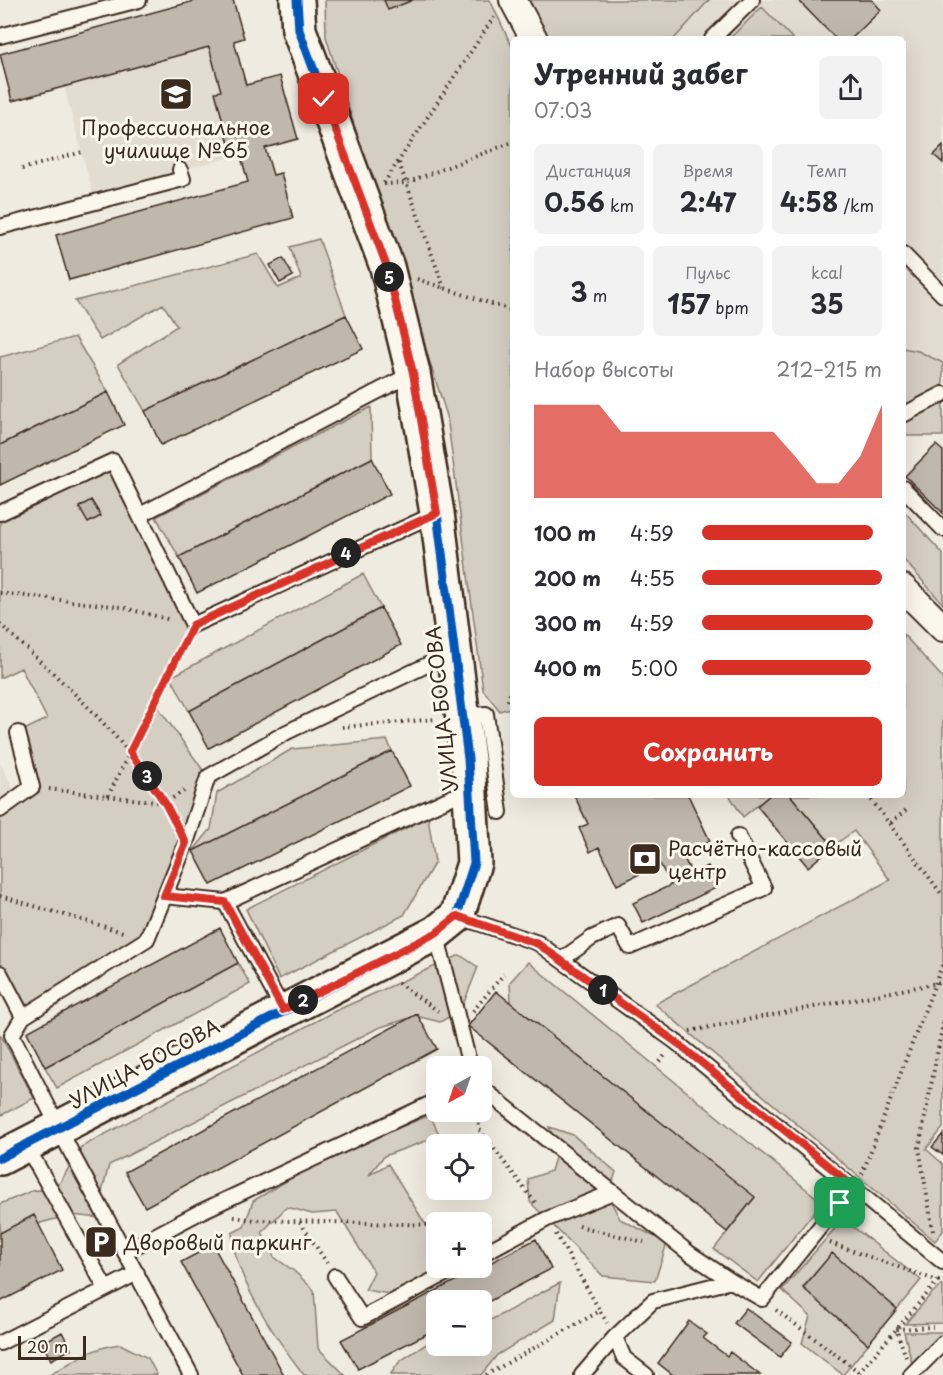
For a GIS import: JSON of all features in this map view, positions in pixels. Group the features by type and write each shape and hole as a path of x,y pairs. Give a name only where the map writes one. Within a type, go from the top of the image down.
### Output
{"street":[{"name":"УЛИЦА БОСОВА","path":"13,1151 446,924 474,864 468,759 437,513 413,373 387,267 299,30 297,0"},
{"path":"507,4 532,36"},
{"path":"906,591 943,628"}],"lane":[{"path":"0,36 139,0"},
{"path":"715,36 752,0"},
{"path":"0,227 183,179 180,170"},
{"path":"906,257 943,295"},
{"path":"140,515 413,373"},
{"path":"906,413 943,394"},
{"path":"0,513 114,461 193,625 437,513"},
{"path":"906,491 943,529"},
{"path":"191,1375 58,1128 12,1035 23,1017 147,939 186,843 208,777 287,732 454,652"},
{"path":"472,716 486,714 500,812"},
{"path":"0,810 32,787 18,733"},
{"path":"164,896 225,902 452,797 469,793"},
{"path":"561,960 592,938 618,926 630,947 764,888 738,836"},
{"path":"225,902 283,1010"},
{"path":"468,1056 446,924 538,944 676,1042 857,1182 943,1262"},
{"path":"0,973 23,1017"},
{"path":"492,1096 689,1253 762,1299 857,1182"},
{"path":"126,1251 200,1212 426,1106"},
{"path":"13,1151 106,1289"},
{"path":"492,1249 547,1219 614,1192"},
{"path":"0,1343 137,1273"},
{"path":"335,1276 362,1318 437,1278"},
{"path":"582,1375 615,1337 653,1301 731,1281"},
{"path":"615,1337 624,1358 646,1375"},
{"path":"911,1374 943,1343"}],"path":[{"path":"507,4 384,184 406,183 510,143"},
{"path":"22,169 82,152"},
{"path":"399,163 444,288"},
{"path":"411,277 510,310"},
{"path":"0,593 121,607 193,625 108,796"},
{"path":"0,624 103,720 130,752 165,803 186,843"},
{"path":"508,701 510,694"},
{"path":"332,728 444,718"},
{"path":"32,787 165,803 208,777"},
{"path":"870,798 943,896"},
{"path":"891,823 906,810"},
{"path":"0,896 147,939"},
{"path":"857,1182 943,963"},
{"path":"495,985 504,974"},
{"path":"683,1033 943,982"},
{"path":"935,1241 919,1148 943,1023"},
{"path":"200,1212 254,1220 426,1225"},
{"path":"547,1219 647,1243"},
{"path":"299,1221 335,1276"},
{"path":"762,1299 858,1373 938,1281 812,1237"},
{"path":"486,1375 600,1311"},
{"path":"896,1329 943,1327"},
{"path":"896,1329 911,1374"}],"shaded area":[{"name":"Профессиональное училище №65","path":"198,0 233,0 244,38 234,41 246,85 280,76 298,139 93,194 64,87 12,101 0,54"},
{"path":"325,0 490,0 510,43 510,708 500,711 483,690 447,416 326,37"},
{"path":"519,0 709,0 677,36 537,36"},
{"path":"657,0 943,0 943,371 906,387 906,36 620,36"},
{"path":"762,7 790,36 732,36"},
{"path":"319,239 346,315 145,411 118,364 177,326 163,304 100,340 75,301 258,254 278,288 301,278 290,247"},
{"path":"75,337 108,392 0,445 0,357"},
{"path":"906,349 918,351 943,363 943,436 906,436"},
{"path":"371,407 372,458 179,557 156,517"},
{"path":"113,461 193,625 155,703 208,777 147,939 23,1017 0,973 0,810 32,787 18,733 47,719 21,668 0,678 0,513"},
{"path":"906,513 943,554 943,604 906,562"},
{"path":"363,574 381,608 189,711 171,677"},
{"path":"906,637 943,678 943,1128 926,1149 943,1164 943,1231 935,1241 655,1004 890,880 854,831 833,846 793,798 906,798"},
{"path":"387,740 392,751 193,851 211,829 217,793 292,749"},
{"path":"0,763 14,790 0,798"},
{"path":"731,798 766,798 743,817"},
{"path":"428,817 435,862 404,915 279,979 246,909"},
{"path":"460,955 478,967 461,1010 440,1022 416,1016 378,1028 109,1165 102,1192 110,1219 70,1215 0,1234 0,1204 34,1190 55,1191 81,1147 333,1012"},
{"path":"528,962 822,1202 758,1282 714,1249 754,1198 511,1003 510,982"},
{"path":"238,963 250,984 57,1088 45,1067"},
{"path":"0,1034 34,1098 0,1116"},
{"path":"426,1117 426,1122 433,1122 439,1134 426,1134 426,1141 384,1156 369,1175 388,1164 426,1225 426,1278 437,1278 402,1296 365,1290 374,1272 337,1212 312,1214 287,1207 262,1232 274,1257 294,1271 314,1290 318,1348 345,1375 304,1375 259,1308 240,1269 232,1233 244,1227 253,1201 293,1177 381,1135"},
{"path":"549,1127 573,1135 616,1172 608,1196 620,1219 667,1243 655,1281 603,1276 530,1202 528,1179 551,1171 558,1148"},
{"path":"843,1219 921,1280 897,1309 832,1254 803,1287 868,1344 843,1375 802,1343 810,1316 782,1290"},
{"path":"560,1283 555,1320 497,1355 481,1375 390,1375 400,1361 426,1344 426,1356 492,1356 492,1319"},
{"path":"943,1285 943,1323 905,1324 933,1292"},
{"path":"904,1332 943,1332 943,1334 913,1367"},
{"path":"120,1344 148,1358 157,1375 50,1375 91,1352"}],"building":[{"path":"198,0 233,0 244,38 234,41 246,85 280,76 298,139 265,148 273,175 281,173 293,218 69,280 56,235 248,182 240,153 232,155 215,92 221,91 209,47 12,101 0,54"},
{"path":"384,0 413,0 388,10"},
{"path":"798,0 872,0 881,10 854,36 833,36"},
{"path":"943,146 943,163 934,155"},
{"path":"283,258 293,276 280,283 270,265"},
{"path":"346,315 363,349 161,445 145,411"},
{"path":"108,392 124,425 0,485 0,445"},
{"path":"936,445 943,451 943,513 906,477"},
{"path":"372,458 390,494 197,593 179,557"},
{"path":"91,500 101,516 88,523 79,507"},
{"path":"381,608 401,645 209,748 189,711"},
{"path":"392,751 410,786 211,885 193,851"},
{"name":"Расчётно-кассовый центр","path":"575,798 689,798 710,841 682,854 692,874 708,866 718,887 643,923 633,903 671,885 660,864 617,885 599,847 590,852 579,828 588,824"},
{"path":"766,798 793,798 833,846 808,867 757,806"},
{"path":"220,928 238,963 45,1067 27,1032"},
{"path":"496,991 755,1197 727,1232 468,1026"},
{"path":"417,1014 437,1049 145,1207 125,1172"},
{"path":"943,1134 943,1155 932,1147"},
{"path":"34,1215 62,1270 0,1302 0,1233"},
{"path":"536,1239 551,1269 492,1300 492,1290 438,1290 461,1278 492,1278 492,1262"},
{"path":"213,1245 284,1375 243,1375 181,1262"},
{"path":"832,1253 897,1309 868,1344 803,1288"},
{"path":"426,1296 426,1334 358,1369 341,1340"},
{"path":"746,1308 792,1342 780,1357 734,1323"},
{"path":"689,1321 707,1334 703,1338 727,1356 730,1352 760,1375 673,1375 658,1363"},
{"path":"62,1332 71,1349 51,1360 42,1343"}],"cycle path":[{"path":"0,1158 436,933 457,916 474,863 468,759 437,513 413,373 387,267 299,30 297,0"}],"place":[{"name":"Профессиональное училище №65","path":"176,94"},
{"name":"Расчётно-кассовый центр","path":"645,859"},
{"name":"Дворовый паркинг","path":"101,1242"}],"route":[{"path":"324,99 387,267 413,373 437,513 193,625 130,752 165,803 186,843 164,896 225,902 277,995 283,1010 436,933 457,916 538,944 676,1042 853,1186 840,1203"}]}
